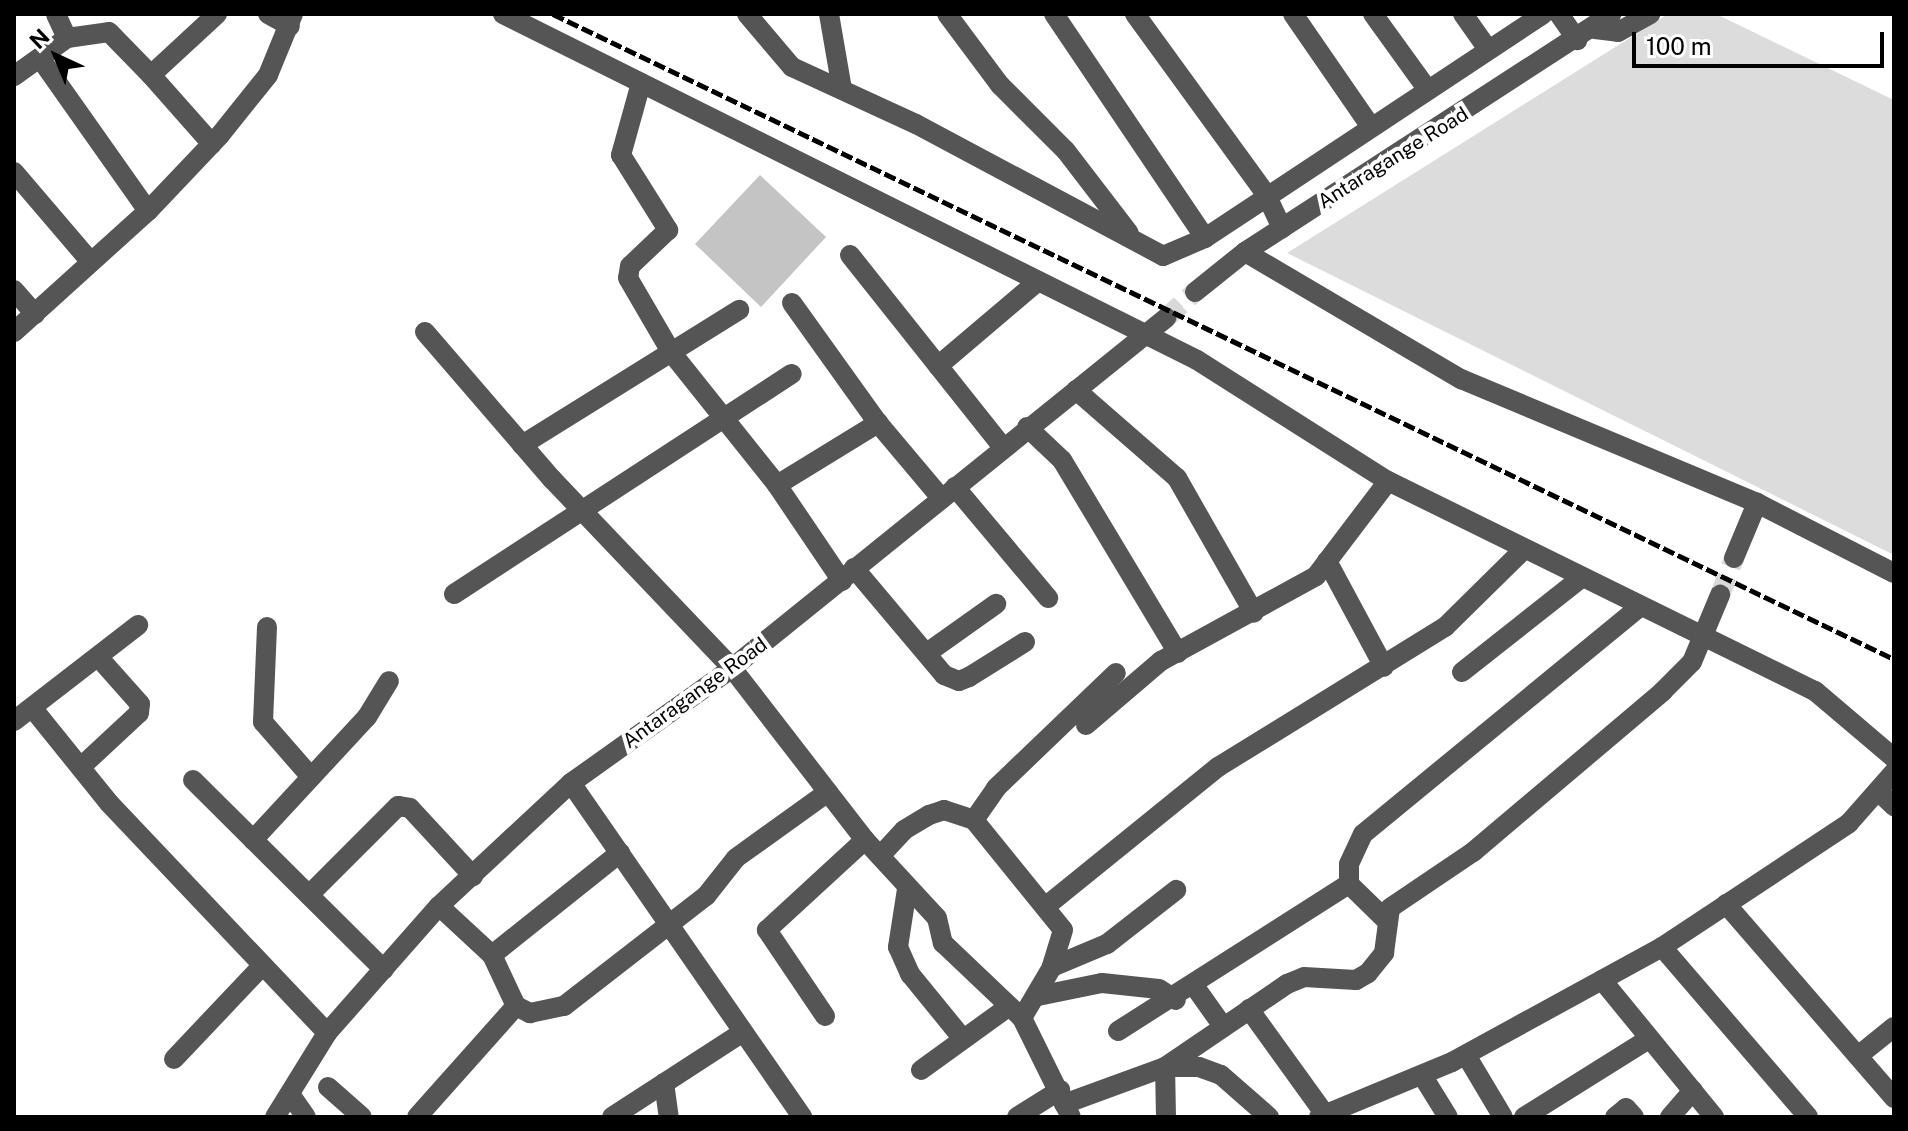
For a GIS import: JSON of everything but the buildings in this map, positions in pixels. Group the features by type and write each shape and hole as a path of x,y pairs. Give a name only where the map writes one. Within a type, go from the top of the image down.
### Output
{"street":[{"path":"56,14 67,38"},
{"path":"151,75 217,14"},
{"path":"14,332 148,211 212,144 268,75 291,20 268,14"},
{"path":"503,14 1144,338 1197,360 1388,481 1705,641 1815,691 1894,758"},
{"path":"747,14 792,67 842,89 1163,256 1205,238 1425,86 1543,14"},
{"path":"829,14 842,89"},
{"path":"947,14 1000,85 1066,151 1140,244"},
{"path":"1054,14 1205,238"},
{"path":"1135,14 1266,194 1282,228"},
{"path":"1293,14 1369,124"},
{"path":"1373,14 1425,86"},
{"path":"1463,14 1487,48"},
{"path":"1559,14 1577,40"},
{"name":"Antaragange Road","path":"1195,292 1245,252 1595,29 1611,14"},
{"name":"Antaragange Road","path":"1595,29 1618,32 1650,14"},
{"path":"14,76 67,38 109,32 212,144"},
{"path":"40,58 148,211"},
{"path":"641,83 621,155 668,230 630,266 628,278 671,352 848,574 927,653 944,675 959,681 1025,642"},
{"path":"14,172 91,262"},
{"path":"1245,252 1461,379 1757,503 1894,573"},
{"path":"850,255 1002,446"},
{"path":"938,366 1037,282"},
{"path":"14,290 35,314"},
{"path":"792,303 878,423 1048,598"},
{"path":"522,445 739,310"},
{"name":"Antaragange Road","path":"275,1117 292,1097 327,1033 439,906 571,783 732,668 1002,446 1166,318"},
{"path":"425,332 522,445 732,668 865,840 942,925 938,936 943,943 1015,1012 1065,1104"},
{"path":"454,594 792,374"},
{"path":"1076,390 1177,478 1254,613"},
{"path":"777,485 878,423"},
{"path":"1027,427 1062,460 1178,653"},
{"path":"1086,725 1178,653 1297,591 1327,561 1388,481"},
{"path":"1734,558 1757,503"},
{"path":"1045,907 1218,767 1384,667 1463,612 1524,549"},
{"path":"1327,561 1384,667"},
{"path":"1462,672 1581,578"},
{"path":"1017,1117 1065,1104 1165,1067 1222,1025 1304,977 1341,982 1368,973 1384,953 1390,908 1473,852 1662,692 1705,641 1720,595"},
{"path":"927,653 996,604"},
{"path":"1388,922 1349,884 1349,864 1363,834 1639,607"},
{"path":"14,721 34,710 138,625"},
{"path":"267,627 263,722 311,777"},
{"path":"83,765 139,713 140,704 99,658"},
{"path":"974,820 996,788 1116,673"},
{"path":"253,840 367,717 389,681"},
{"path":"34,710 83,765 109,803 327,1033"},
{"path":"1249,1009 1324,1116 1466,1055 1662,947 1887,799 1894,772"},
{"path":"193,780 384,970"},
{"path":"571,783 802,1117"},
{"path":"439,906 492,955 516,1006 530,1013 564,1006 706,896 736,858 828,792"},
{"path":"309,895 398,806 410,808 473,876"},
{"path":"880,856 904,830 929,815 944,810 974,820 1063,930 1052,967 1038,996"},
{"path":"825,1016 767,930 865,840"},
{"path":"492,955 620,853"},
{"path":"1118,1031 1176,1000 1349,884"},
{"path":"907,889 898,947 910,974 963,1039"},
{"path":"1052,967 1107,944 1176,890"},
{"path":"1726,904 1894,1098"},
{"path":"1662,947 1808,1117"},
{"path":"174,1059 263,965"},
{"path":"1602,980 1714,1117"},
{"path":"921,1070 963,1039 1015,1012 1038,996 1102,983 1159,989 1176,1000"},
{"path":"1195,987 1222,1025"},
{"path":"417,1117 516,1006"},
{"path":"1858,1056 1894,1027"},
{"path":"612,1117 743,1032"},
{"path":"1524,1117 1599,1076 1649,1039"},
{"path":"1466,1055 1503,1117"},
{"path":"1165,1067 1166,1117"},
{"path":"1165,1067 1199,1067 1221,1075 1269,1117"},
{"path":"1422,1075 1448,1117"},
{"path":"664,1083 669,1117"},
{"path":"328,1087 362,1117"},
{"path":"1670,1117 1693,1091"},
{"path":"292,1097 306,1117"},
{"path":"1615,1117 1626,1108 1634,1117"}],"shaded area":[{"path":"1668,14 1716,14 1894,100 1894,555 1287,253"}],"tunnel":[{"path":"1166,318 1195,292"},
{"path":"1720,595 1734,558"}],"railway":[{"path":"553,14 1894,659"}]}
